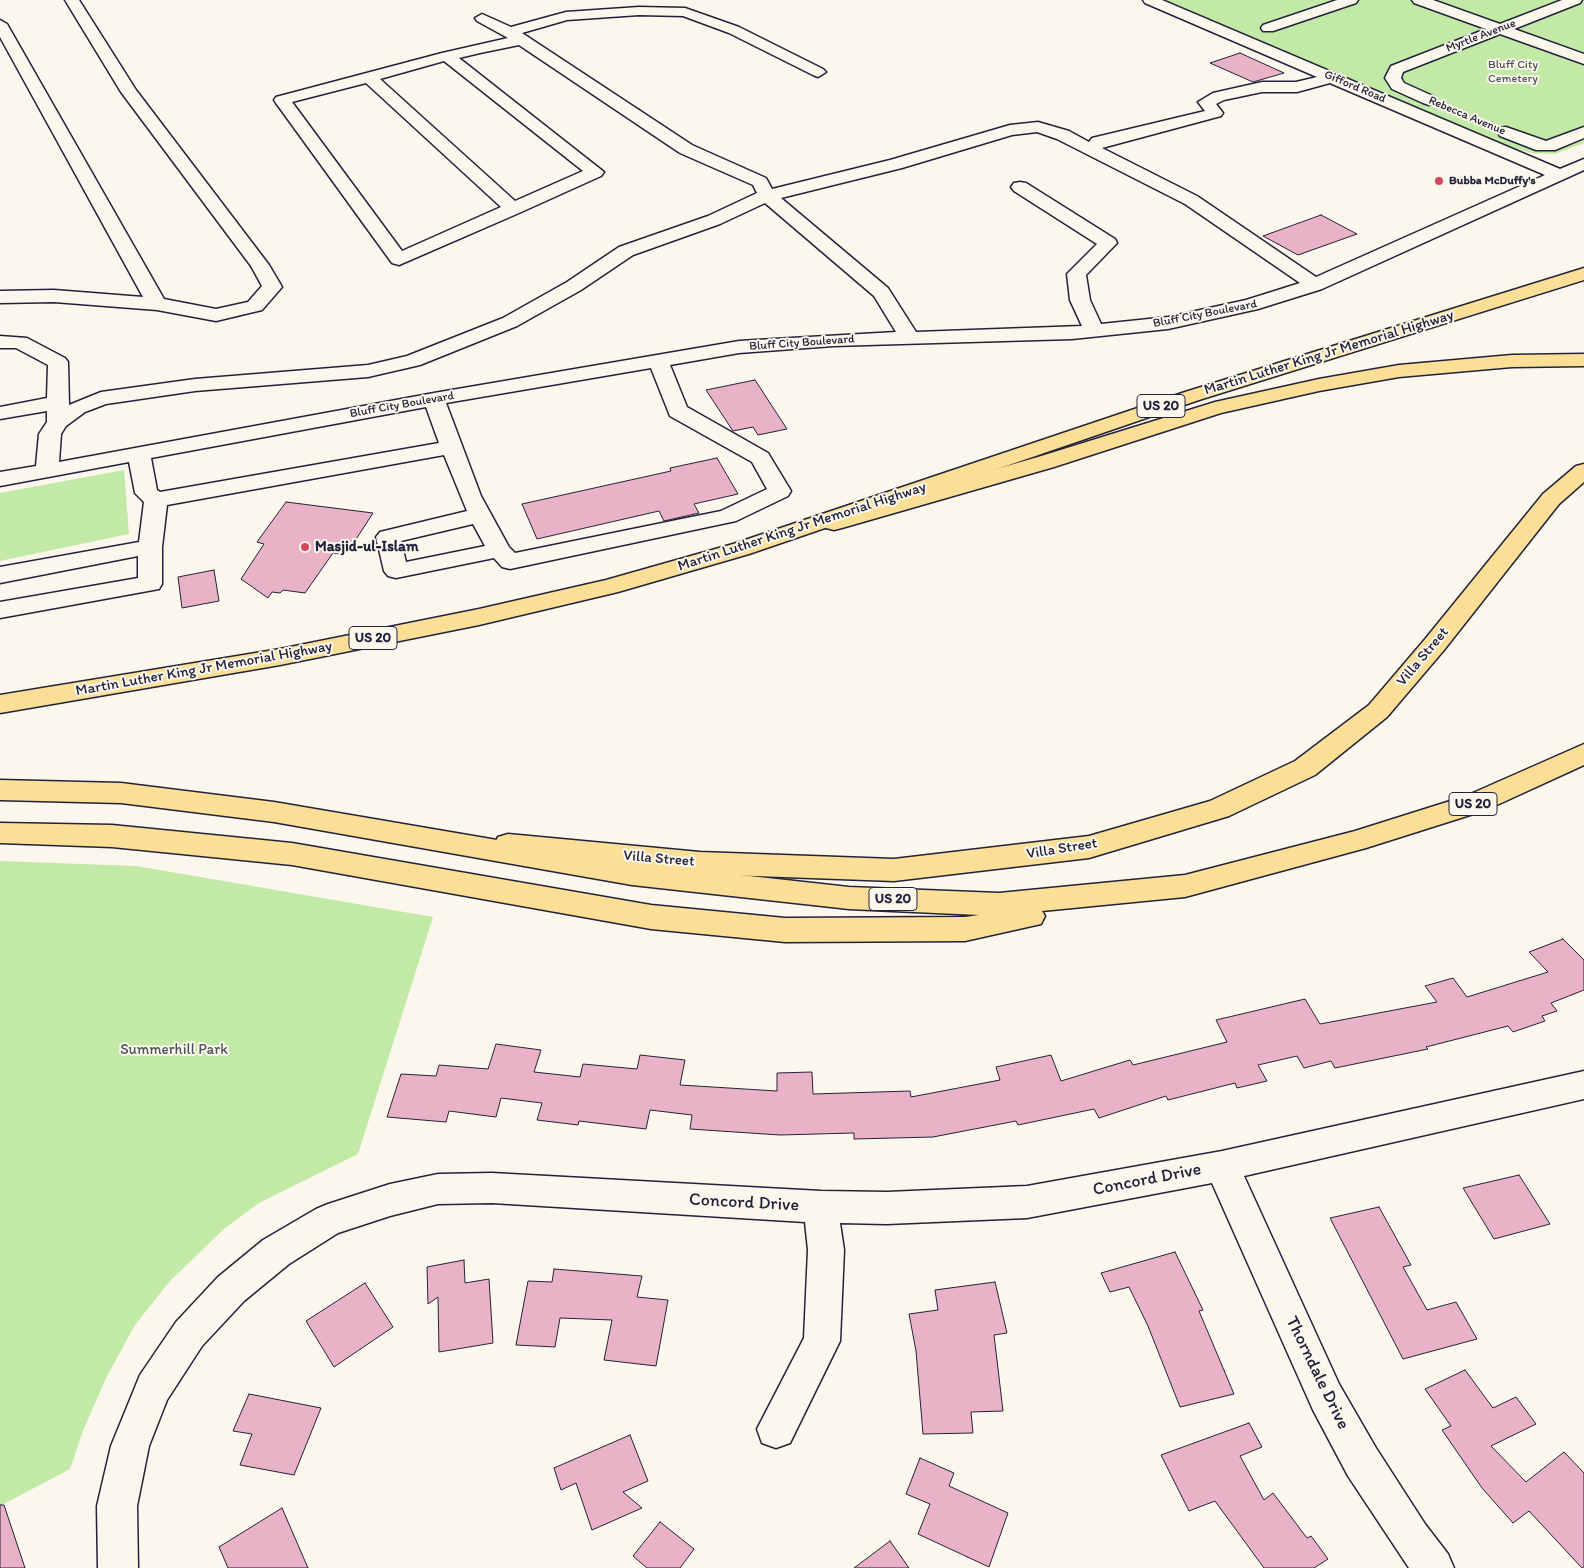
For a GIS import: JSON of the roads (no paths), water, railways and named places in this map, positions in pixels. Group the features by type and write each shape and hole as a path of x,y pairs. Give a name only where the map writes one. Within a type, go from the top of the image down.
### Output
{"main road":[{"name":"Martin Luther King Jr Memorial Highway","path":"0,704 280,657 469,619 609,588 741,549 1192,396 1584,274"},
{"path":"741,549 1046,462 1215,408 1310,387 1399,371 1512,361 1584,360"},
{"name":"Villa Street","path":"428,837 700,863 894,870 1089,847 1218,809 1305,768 1378,711 1435,644 1551,499 1584,471"},
{"name":"US 20","path":"0,790 121,793 274,812 428,837 632,874 849,898 1000,904 1184,886 1356,841 1476,803 1584,754"},
{"path":"0,832 112,836 292,854 652,916 786,930 965,929 1184,886"}],"street":[{"path":"0,296 54,296 157,304 216,315 255,306 272,287 260,265 238,234 128,92 72,0"},
{"name":"Gifford Road","path":"1150,0 1560,175"},
{"path":"1268,28 1351,0"},
{"path":"1420,0 1584,59"},
{"name":"Myrtle Avenue","path":"1393,78 1394,72 1402,66 1575,0"},
{"path":"447,56 595,172 400,259 282,100 516,36 566,16 639,10 685,12 734,30 818,72"},
{"path":"482,18 516,36 686,149 760,182 767,195 881,292 910,338"},
{"path":"2,33 157,304"},
{"path":"369,77 513,209"},
{"path":"1091,149 1098,142 1215,113 1206,102 1219,96 1262,87 1297,86 1333,77"},
{"name":"Rebecca Avenue","path":"1393,78 1403,89 1448,108"},
{"path":"0,413 58,413 78,408 101,398 195,385 368,371 413,361 510,322 574,286 626,251 714,220 767,195 808,187 1010,130 1038,127 1063,135 1192,200 1315,285"},
{"name":"Rebecca Avenue","path":"1494,127 1536,145 1546,146 1555,145 1584,132"},
{"name":"Bluff City Boulevard","path":"0,480 434,399 739,347 788,342 1094,331 1168,323 1285,296 1315,285 1584,164"},
{"path":"1020,187 1108,243 1076,274 1080,300 1094,331"},
{"path":"0,342 20,342 58,362 58,413 50,434 47,471"},
{"path":"434,399 451,447 480,515 498,550 510,562 728,516 780,491 760,458 678,411 658,360"},
{"path":"139,454 146,493 156,500 451,447"},
{"path":"0,610 150,584 150,547 156,500"},
{"path":"480,515 388,537 396,571 498,550"},
{"path":"0,575 150,547"},
{"name":"Concord Drive","path":"118,1568 118,1506 130,1446 153,1388 189,1334 231,1289 276,1252 328,1220 390,1200 438,1189 492,1188 821,1207 887,1208 1027,1202 1222,1166 1584,1085"},
{"name":"Thorndale Drive","path":"1222,1166 1326,1397 1362,1462 1411,1538 1434,1568"},
{"path":"776,1429 822,1341 826,1250 821,1207"}],"place":[{"name":"Bubba McDuffy's","path":"1439,181"},
{"name":"Masjid-ul-Islam","path":"305,547"}],"park label":[{"name":"Bluff City Cemetery","path":"1513,72"},
{"name":"Summerhill Park","path":"174,1050"}]}
